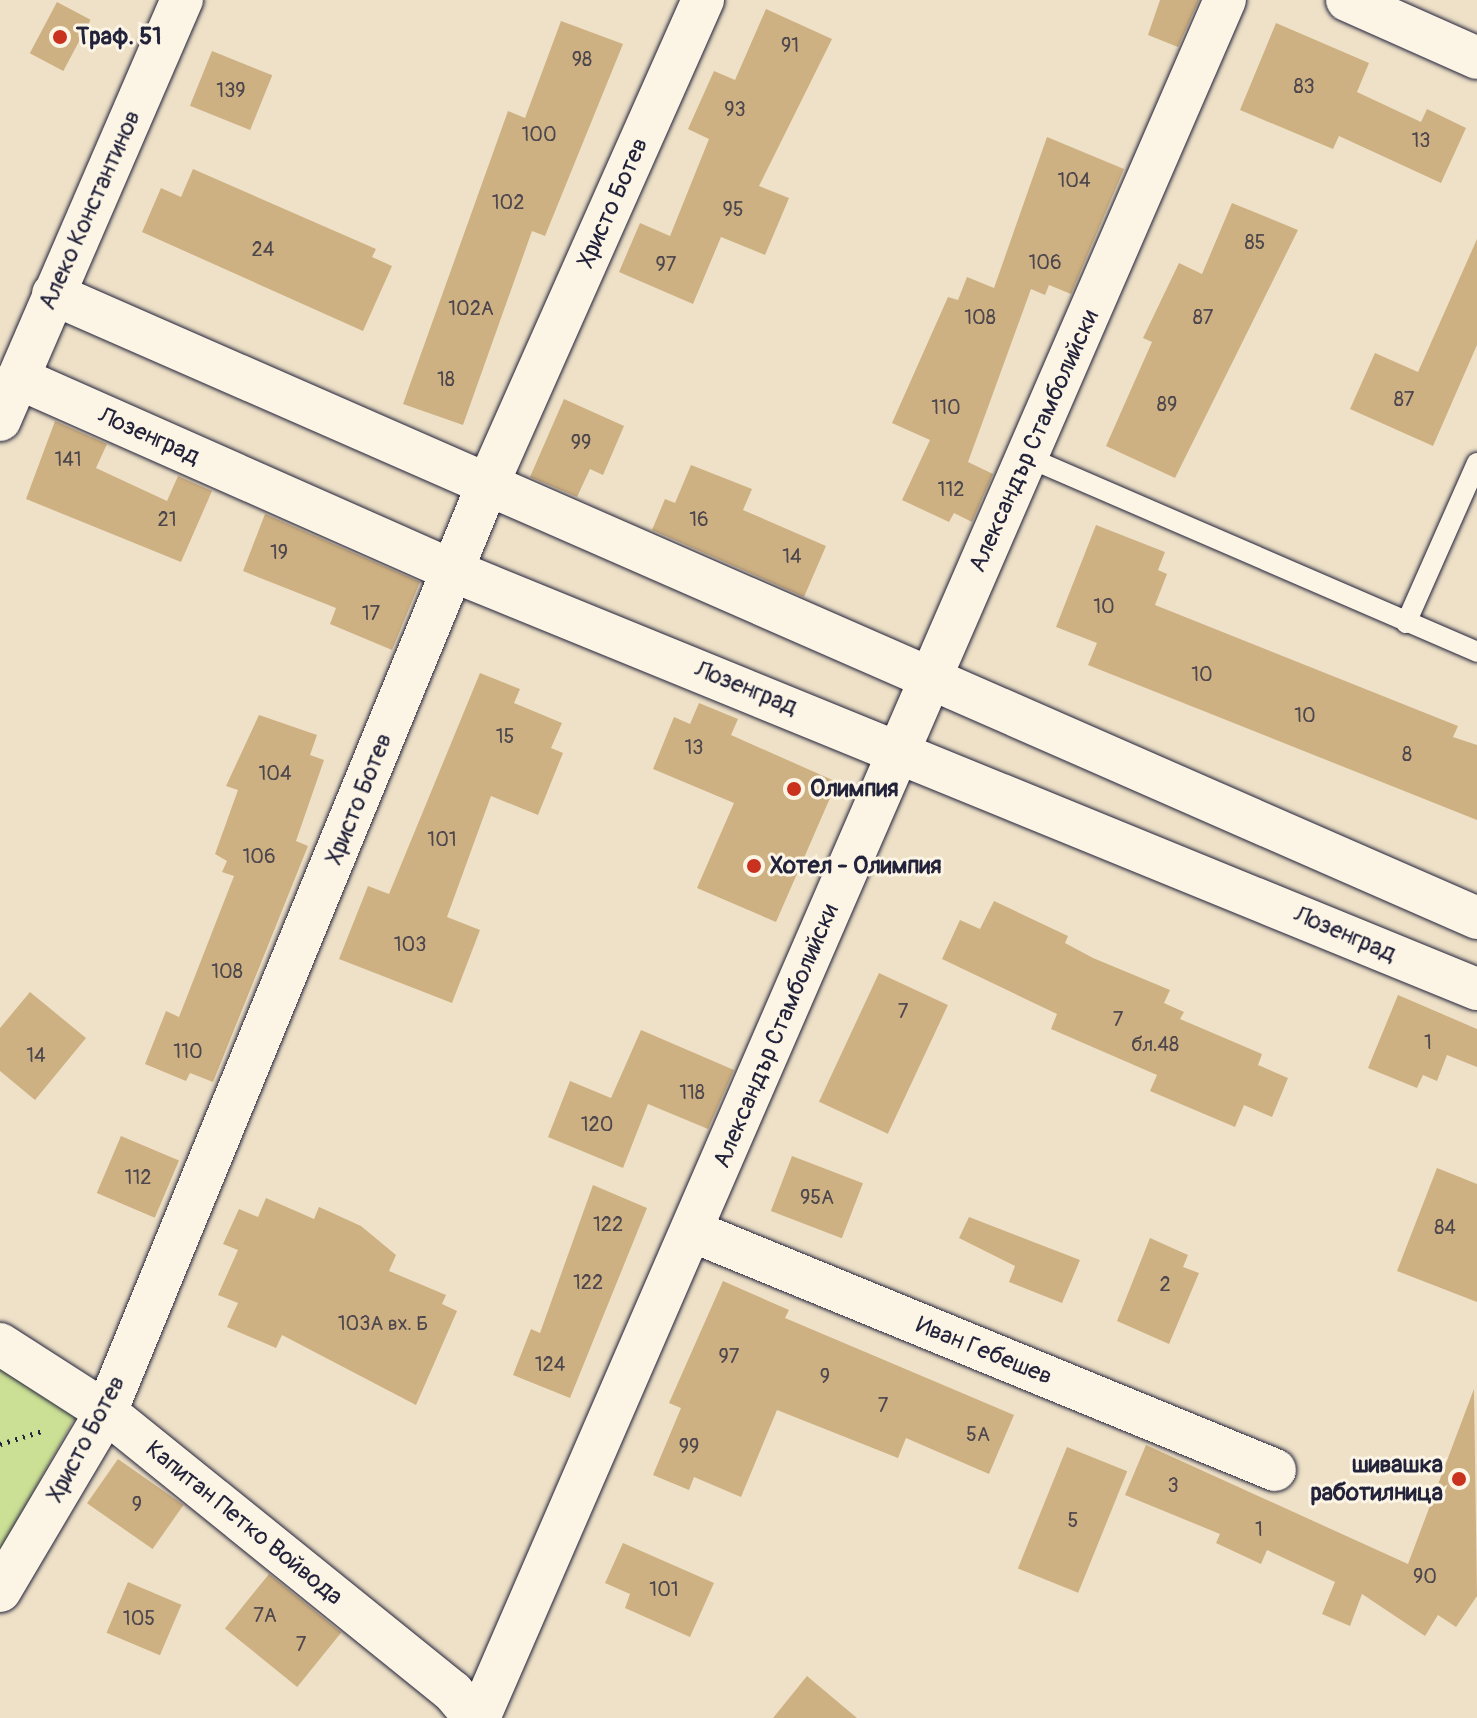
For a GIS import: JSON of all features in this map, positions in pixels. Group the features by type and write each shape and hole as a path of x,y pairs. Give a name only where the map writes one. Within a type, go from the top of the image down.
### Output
{"street":[{"name":"Алеко Константинов","path":"0,420 182,0"},
{"name":"Христо Ботев","path":"0,1591 106,1412 487,486 703,0"},
{"name":"Александър Стамболийски","path":"477,1718 692,1231 1225,0"},
{"path":"1347,0 1477,58"},
{"path":"53,294 928,682 1477,918"},
{"name":"Лозенград","path":"18,378 453,571 900,749 1477,989"},
{"name":"Иван Гебешев","path":"692,1231 1275,1470"},
{"name":"Капитан Петко Войвода","path":"0,1344 106,1412 453,1692 477,1718"}],"lane":[{"path":"1027,457 1477,652"},
{"path":"1406,623 1477,463"}],"green space":[{"path":"0,1366 78,1412 0,1551"}],"building":[{"path":"1160,0 1199,0 1178,47 1148,35"},
{"name":"Траф. 51","path":"57,2 91,20 63,71 30,53"},
{"path":"766,9 832,39 759,186 789,198 765,255 721,237 693,304 619,272 640,223 670,236 709,139 688,129 714,71 735,80"},
{"path":"561,21 623,44 545,236 532,231 463,425 403,404 508,111 525,118"},
{"path":"1276,23 1369,63 1357,92 1421,122 1427,109 1466,128 1441,183 1339,136 1333,149 1240,110"},
{"path":"212,51 272,75 250,130 190,106"},
{"path":"1047,137 1124,169 1071,294 1049,285 1045,295 1031,289 968,462 993,474 972,522 954,513 949,522 902,500 930,440 892,423 948,297 958,300 967,277 994,288"},
{"path":"193,169 376,249 372,257 392,266 363,331 142,232 161,188 181,197"},
{"path":"1232,203 1298,230 1175,478 1106,446 1152,342 1143,338 1179,263 1202,274"},
{"path":"1477,239 1477,345 1433,446 1350,409 1375,353 1418,372"},
{"path":"564,399 624,426 603,475 590,469 577,497 530,477"},
{"path":"55,421 107,444 96,468 167,501 178,476 212,491 181,562 26,499"},
{"path":"691,465 752,489 743,510 826,546 804,597 652,530 665,499 675,503"},
{"path":"265,514 420,582 392,650 330,624 336,608 243,571"},
{"path":"1096,525 1165,552 1158,570 1167,574 1155,605 1458,726 1453,737 1477,745 1477,820 1088,665 1097,643 1056,627"},
{"path":"480,673 520,689 514,703 562,723 551,748 563,753 538,815 491,796 447,917 480,930 452,1003 339,959 368,886 389,894"},
{"path":"699,703 738,719 731,735 837,782 776,922 697,888 734,803 653,769 674,717 690,724"},
{"path":"259,715 317,735 310,755 324,760 296,841 308,846 213,1082 190,1073 186,1081 145,1064 166,1011 179,1017 234,876 222,872 227,861 215,854 238,790 226,786"},
{"path":"994,901 1068,936 1065,943 1093,958 1170,990 1164,1003 1184,1012 1180,1019 1262,1054 1258,1065 1288,1078 1272,1117 1244,1105 1235,1127 1150,1091 1157,1075 1051,1029 1057,1014 942,959 960,920 980,929"},
{"path":"879,973 948,1005 888,1134 819,1102"},
{"path":"30,992 86,1038 35,1100 0,1071 0,1028"},
{"path":"1398,995 1477,1029 1477,1067 1447,1055 1437,1081 1423,1075 1417,1088 1368,1068"},
{"path":"641,1030 734,1070 708,1129 648,1104 623,1168 548,1137 570,1081 611,1098"},
{"path":"121,1136 179,1161 155,1218 97,1193"},
{"path":"792,1156 863,1183 842,1238 771,1211"},
{"path":"1437,1168 1477,1184 1477,1302 1397,1271"},
{"path":"593,1185 647,1208 570,1398 513,1375 531,1329 540,1333"},
{"path":"266,1198 314,1219 319,1207 361,1226 396,1255 389,1271 446,1295 442,1304 457,1311 416,1405 282,1335 276,1348 227,1327 238,1303 218,1295 238,1250 223,1244 239,1209 258,1217"},
{"path":"969,1217 1080,1260 1062,1303 1009,1282 1015,1266 959,1238"},
{"path":"1150,1238 1188,1255 1183,1267 1199,1273 1169,1344 1117,1321"},
{"path":"723,1281 789,1310 785,1318 1014,1415 989,1474 906,1438 898,1458 777,1410 741,1497 694,1477 689,1490 653,1475 681,1408 669,1403"},
{"path":"1474,1389 1477,1596 1456,1627 1438,1615 1425,1636 1362,1594 1350,1626 1322,1614 1335,1582 1267,1550 1261,1564 1216,1543 1220,1534 1125,1495 1146,1445 1408,1564"},
{"path":"1067,1447 1127,1471 1078,1593 1018,1568"},
{"path":"118,1459 184,1505 153,1549 87,1503"},
{"path":"623,1543 714,1583 690,1637 625,1608 630,1594 605,1583"},
{"path":"269,1574 341,1633 297,1687 225,1628"},
{"path":"128,1582 181,1605 160,1655 107,1633"},
{"path":"807,1676 857,1718 773,1718"}],"place":[{"name":"Траф. 51","path":"60,37"},
{"name":"Олимпия","path":"794,789"},
{"name":"Хотел - Олимпия","path":"754,866"},
{"name":"шивашка работилница","path":"1459,1479"}]}
